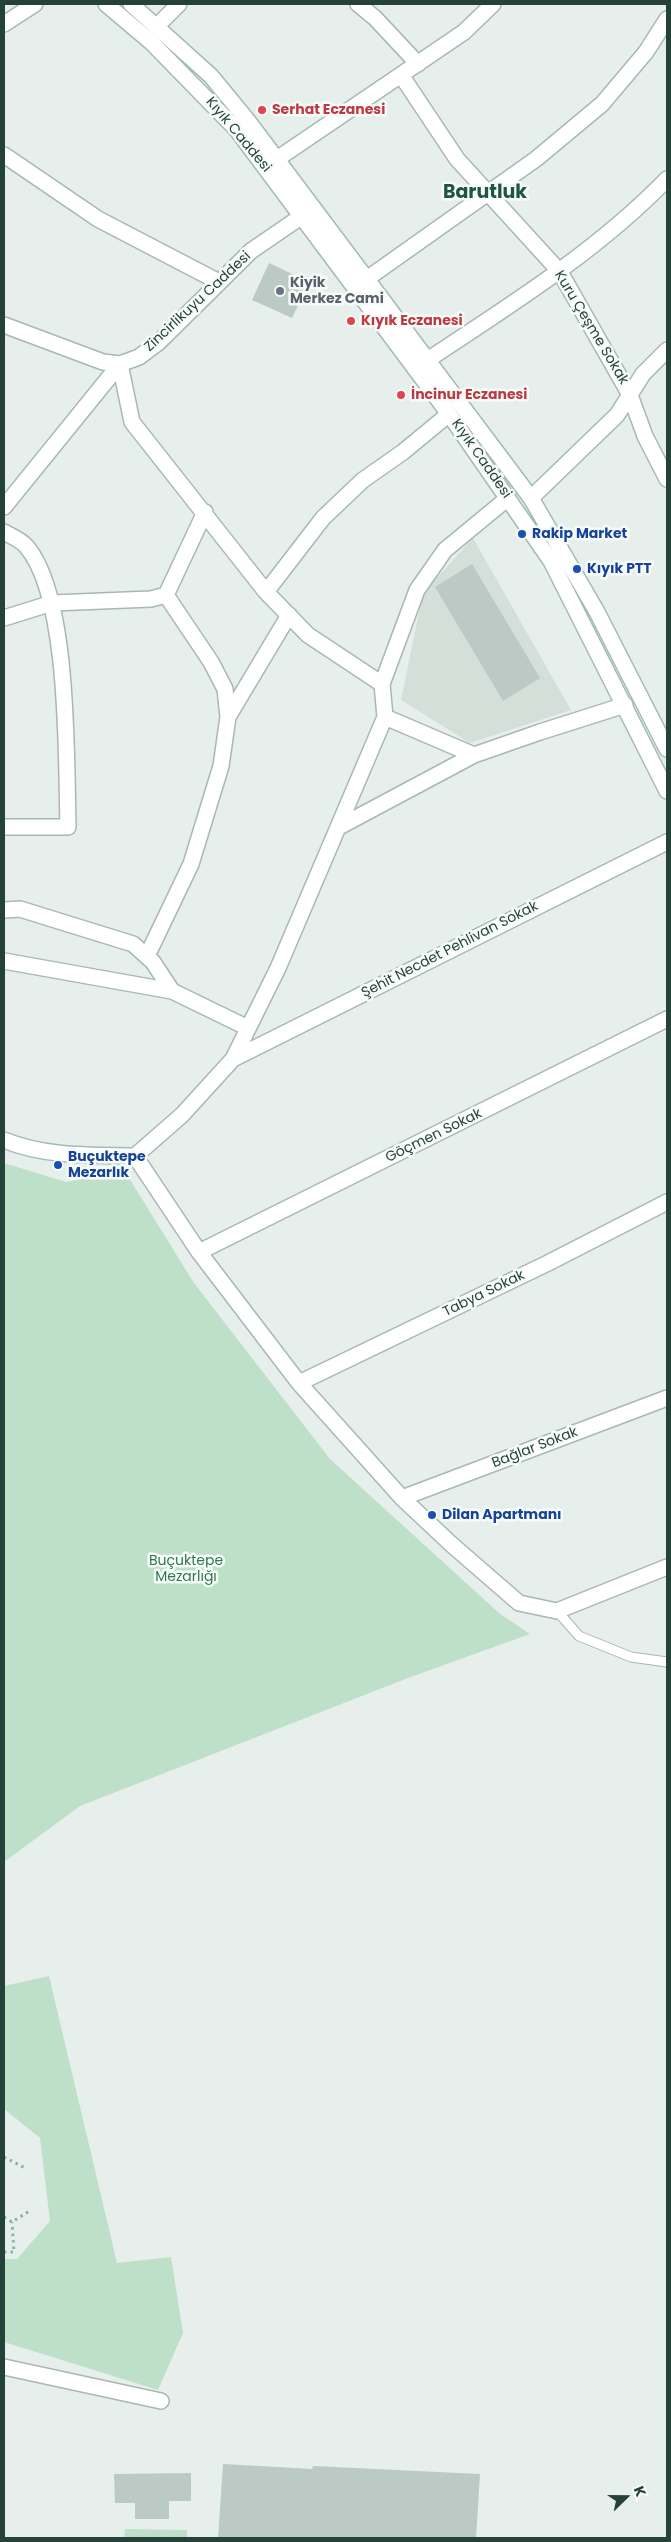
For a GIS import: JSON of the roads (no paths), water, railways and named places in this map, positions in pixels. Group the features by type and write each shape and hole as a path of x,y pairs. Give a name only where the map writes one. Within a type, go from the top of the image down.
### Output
{"street":[{"path":"4,24 36,4"},
{"name":"Kıyık Caddesi","path":"106,4 152,42 226,118 302,216 449,414 551,561 667,791"},
{"name":"Kıyık Caddesi","path":"131,4 211,76 368,278 527,492 597,612 667,749"},
{"path":"157,26 179,4"},
{"path":"358,4 375,18 418,64"},
{"path":"277,159 464,32 493,4"},
{"path":"368,278 536,159 602,104 646,52 667,19"},
{"name":"Kuru Çeşme Sokak","path":"401,75 457,159 560,272 630,395 645,436 667,479"},
{"path":"4,155 98,219 219,282"},
{"path":"429,359 560,272 637,211 667,179"},
{"name":"Zincirlikuyu Caddesi","path":"120,364 139,357 159,342 251,251 302,216"},
{"path":"4,325 103,362 120,364"},
{"path":"4,1140 20,1147 45,1152 135,1156 182,1115 233,1058 278,968 385,717 382,684 417,590 445,550 508,498 527,492 617,415 643,374 667,350"},
{"path":"5,503 120,364"},
{"path":"120,364 132,422 205,512 266,592 308,635 382,684"},
{"path":"266,592 323,518 363,480 403,452 449,414"},
{"path":"166,595 205,512"},
{"path":"4,532 26,546 44,578 52,603 59,636 68,827 4,827"},
{"path":"4,618 52,603 150,599 166,595"},
{"path":"147,956 190,864 221,766 228,717 225,689 211,662 166,595"},
{"path":"228,717 289,615"},
{"path":"339,827 474,755 625,705"},
{"path":"385,717 474,755"},
{"name":"Şehit Necdet Pehlivan Sokak","path":"233,1058 667,842"},
{"path":"4,910 20,909 133,944 153,962 172,991"},
{"path":"4,961 172,991 248,1028"},
{"name":"Göçmen Sokak","path":"199,1252 667,1019"},
{"path":"135,1156 199,1252 299,1382 402,1498 451,1544 519,1603 557,1611 667,1567"},
{"name":"Tabya Sokak","path":"299,1382 548,1263 667,1202"},
{"name":"Bağlar Sokak","path":"402,1498 667,1398"},
{"path":"4,2367 161,2401"}],"lane":[{"path":"557,1611 579,1636 631,1657 667,1662"}],"place":[{"name":"Serhat Eczanesi","path":"262,110"},
{"name":"Kiyik Merkez Cami","path":"280,291"},
{"name":"Kıyık Eczanesi","path":"351,321"},
{"name":"İncinur Eczanesi","path":"401,395"},
{"name":"Rakip Market","path":"522,534"},
{"name":"Kıyık PTT","path":"577,569"},
{"name":"Buçuktepe Mezarlık","path":"58,1165"},
{"name":"Dilan Apartmanı","path":"432,1515"}],"district":[{"name":"Barutluk","path":"485,193"}],"park label":[{"name":"Buçuktepe Mezarlığı","path":"186,1569"}]}
